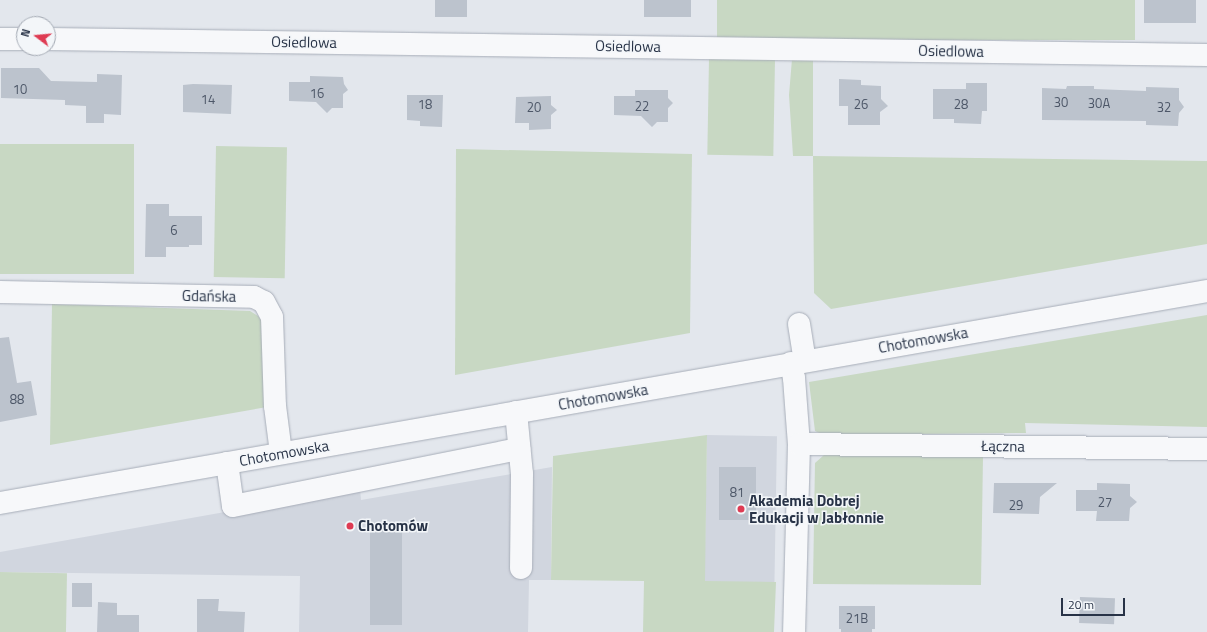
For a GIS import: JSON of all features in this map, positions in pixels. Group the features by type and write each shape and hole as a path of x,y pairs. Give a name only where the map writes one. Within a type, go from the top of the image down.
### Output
{"street":[{"path":"0,39 16,39"},
{"name":"Osiedlowa","path":"56,39 1207,55"},
{"name":"Chotomowska","path":"0,503 1207,291"},
{"name":"Gdańska","path":"0,292 254,297 264,302 272,318 275,406 281,453"},
{"path":"794,632 799,444 794,378 798,362 799,324"},
{"path":"516,412 522,474 521,568"},
{"name":"Łączna","path":"799,444 1207,449"},
{"path":"227,463 233,506 519,450"}],"shaded area":[{"name":"Akademia Dobrej Edukacji w Jabłonnie","path":"707,435 777,436 774,583 704,582"},
{"name":"Chotomów","path":"552,467 551,580 529,580 528,632 299,632 300,576 0,572 0,552 360,488 361,500"}],"green space":[{"path":"717,0 1135,0 1135,40 717,40"},
{"path":"709,58 775,59 773,156 707,155"},
{"path":"792,59 813,59 813,156 793,156 789,95"},
{"path":"0,144 134,144 134,274 0,274"},
{"path":"216,146 287,147 285,278 214,277"},
{"path":"456,149 692,154 690,333 455,375"},
{"path":"813,156 1207,161 1207,244 831,309 814,293"},
{"path":"52,304 250,311 258,316 263,322 267,407 50,445"},
{"path":"1207,315 1207,427 1025,423 1026,433 824,435 815,431 809,382"},
{"path":"707,435 705,581 776,582 774,632 643,632 644,581 551,580 553,456"},
{"path":"824,455 983,456 981,585 813,584 815,463"},
{"path":"0,572 67,573 66,632 0,632"}],"building":[{"path":"435,0 467,0 467,17 435,17"},
{"path":"644,0 691,0 691,17 644,17"},
{"path":"1144,0 1196,0 1196,23 1144,23"},
{"path":"1,68 39,68 51,81 97,82 97,74 122,75 121,115 104,114 104,123 86,123 86,106 65,105 65,100 1,98"},
{"path":"310,76 343,77 344,84 348,90 343,94 343,108 332,108 327,113 316,102 289,101 289,82 310,82"},
{"path":"839,79 861,80 861,85 881,86 881,99 888,106 880,112 880,125 848,125 848,106 839,106"},
{"path":"966,83 987,83 987,111 982,111 981,124 954,123 954,119 933,119 933,89 966,89"},
{"path":"183,85 232,85 231,114 183,112"},
{"path":"1067,86 1094,86 1094,89 1146,91 1146,87 1179,88 1179,100 1184,107 1179,113 1178,126 1146,125 1146,121 1042,120 1042,88 1066,89"},
{"path":"635,90 668,90 668,98 673,103 668,108 668,122 657,122 652,127 641,116 614,115 614,96 635,96"},
{"path":"407,95 443,95 442,127 420,126 420,121 407,120"},
{"path":"551,96 551,105 557,110 551,115 551,129 529,130 529,123 515,123 516,97"},
{"path":"146,204 169,204 169,216 202,216 202,245 189,245 189,247 166,247 166,257 145,257"},
{"path":"9,337 17,383 31,381 37,415 0,422 0,338"},
{"path":"719,467 756,467 756,520 719,520"},
{"path":"994,483 1057,483 1040,497 1039,514 993,513"},
{"path":"1097,483 1130,484 1130,496 1137,502 1130,508 1129,521 1096,521 1097,511 1076,511 1076,490 1097,490"},
{"path":"370,528 402,528 402,625 370,625"},
{"path":"72,583 92,583 92,607 72,607"},
{"path":"1080,597 1115,598 1114,624 1079,623"},
{"path":"197,599 219,599 218,611 245,612 244,632 197,632"},
{"path":"98,602 117,603 117,615 139,615 139,632 97,632"},
{"path":"839,606 875,606 875,629 872,629 872,632 841,632 841,629 839,629"}],"place":[{"name":"Akademia Dobrej Edukacji w Jabłonnie","path":"741,509"},
{"name":"Chotomów","path":"350,526"}]}
